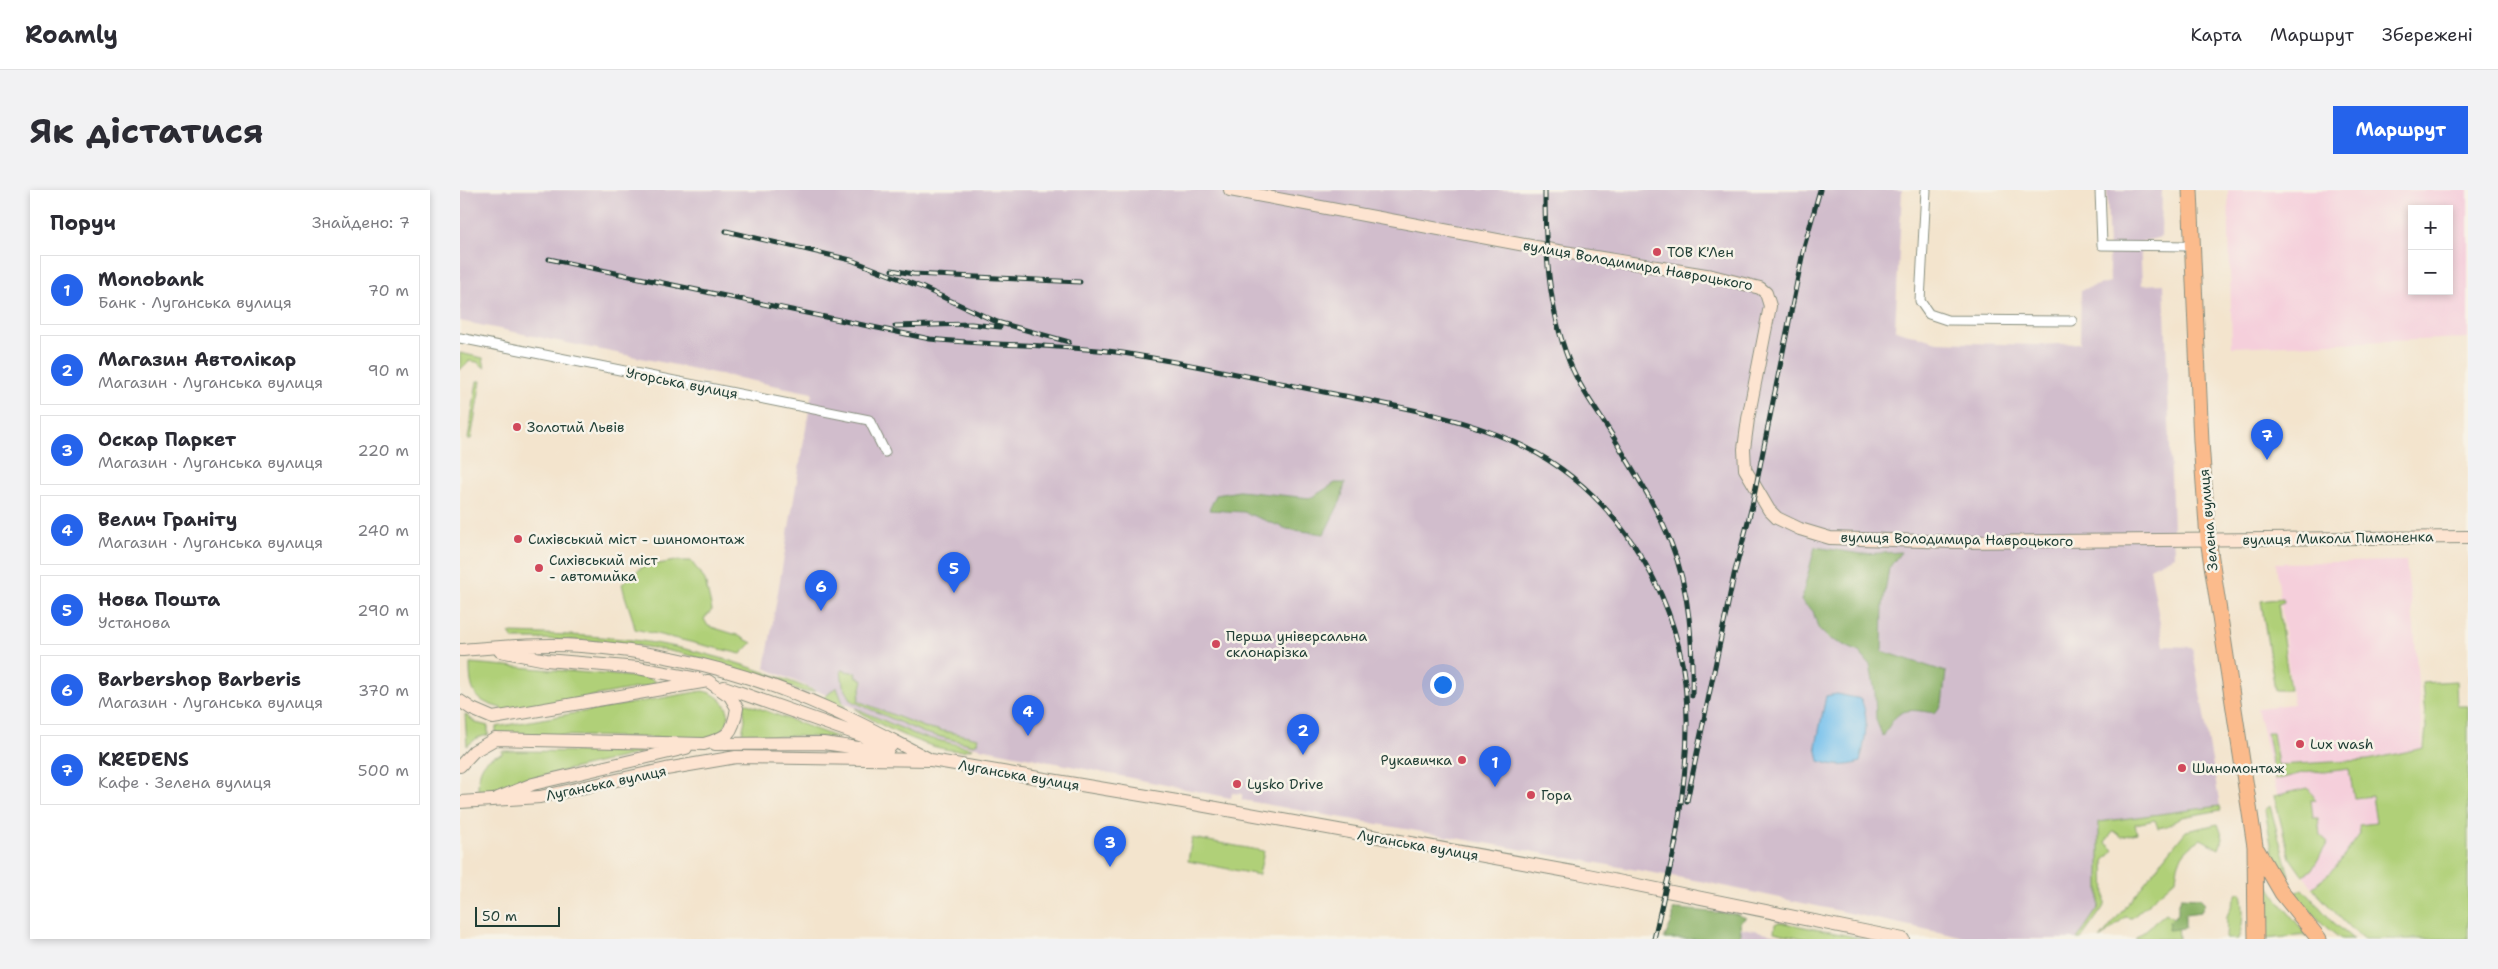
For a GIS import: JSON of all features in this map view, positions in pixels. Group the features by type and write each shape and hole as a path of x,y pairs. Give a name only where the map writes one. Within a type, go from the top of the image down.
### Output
{"main road":[{"name":"вулиця Володимира Навроцького","path":"1230,190 1552,250 1712,276 1760,288 1766,293 1770,306 1748,419 1744,449 1745,469 1769,510 1776,518 1800,529 1830,538 1954,542 2208,539"},
{"name":"Зелена вулиця","path":"2190,190 2201,442 2208,539 2255,846 2256,939"},
{"name":"вулиця Миколи Пимоненка","path":"2208,539 2468,537"},
{"name":"Луганська вулиця","path":"460,650 552,646 615,649 652,654 717,669 825,707 931,760"},
{"path":"487,648 546,660 638,668 708,680 931,760"},
{"path":"460,701 472,709 493,718 708,680 730,696 737,708 732,729 726,736 704,744 533,784 492,801"},
{"path":"460,766 474,751 495,739 704,744 823,743 864,747 931,760"},
{"name":"Луганська вулиця","path":"460,802 540,797 666,770 736,758 931,760 1183,802 1578,873 1903,939"},
{"name":"Зелена вулиця","path":"2255,846 2282,893 2319,939"}],"street":[{"path":"1926,190 1920,300 1929,314 1947,320 2072,321"},
{"path":"2100,190 2102,245 2192,246"},
{"name":"Угорська вулиця","path":"460,338 869,420 885,452"}],"shaded area":[{"path":"460,190 1902,190 1895,330 1937,342 2037,345 2080,343 2081,290 2110,282 2107,190 2162,190 2161,237 2140,242 2142,285 2164,284 2174,556 2150,568 2164,646 2192,647 2220,806 2099,822 2099,907 2077,939 1971,939 1705,882 1242,800 1242,794 1232,793 1231,798 920,736 765,668 812,393 460,321"},
{"path":"2228,190 2468,190 2468,338 2232,347"},
{"path":"2406,561 2414,627 2423,754 2337,883 2313,888 2292,858 2257,708 2293,704 2276,563"},
{"path":"1676,914 1796,939 1671,939"}],"green space":[{"path":"460,353 483,358 485,368 477,362 469,361 460,370"},
{"path":"477,381 481,381 471,439 468,439"},
{"path":"1335,483 1345,483 1341,500 1324,534 1287,529 1244,512 1209,510 1216,495 1239,491 1311,498"},
{"path":"1815,547 1862,554 1901,552 1889,568 1883,605 1882,651 1946,672 1942,704 1935,713 1903,712 1893,720 1883,737 1876,720 1875,692 1870,665 1859,652 1828,638 1818,628 1813,611 1801,601"},
{"path":"675,561 691,561 705,580 712,610 704,619 708,626 737,635 752,643 741,654 635,629 622,584 642,567"},
{"path":"2283,598 2284,602 2278,604 2290,690 2275,690 2261,601"},
{"path":"509,633 609,638 672,646 721,658 815,691 805,692 703,659 666,650 601,642 513,639"},
{"path":"470,663 649,678 656,682 653,685 501,713 501,708 484,702 475,693 472,688"},
{"path":"841,670 856,673 855,676 863,680 858,701 924,727 978,738 977,743 974,745 924,733 852,701 843,685"},
{"path":"2456,681 2457,706 2468,706 2468,939 2364,939 2349,927 2312,888 2335,868 2360,834 2359,825 2376,823 2372,796 2354,798 2349,769 2324,772 2310,771 2275,780 2267,733 2273,733 2278,765 2368,760 2424,748 2426,727 2422,683"},
{"path":"837,688 845,708 823,699"},
{"path":"702,691 721,700 728,712 726,725 718,734 706,739 496,734 496,727"},
{"path":"745,703 839,738 790,736 741,738 745,720 743,704"},
{"path":"855,708 919,736 972,748 961,751 947,749 912,739 878,723"},
{"path":"465,714 476,723 488,726 488,735 477,738 467,746"},
{"path":"502,751 641,753 478,793 482,768 489,759 502,754"},
{"path":"2308,788 2316,800 2311,800 2313,818 2318,818 2320,835 2328,842 2312,870 2302,875 2290,858 2274,796"},
{"path":"2220,806 2221,810 2182,817 2167,826 2158,828 2155,820 2135,824 2137,833 2122,837 2114,831 2105,842 2114,850 2104,861 2105,905 2081,939 2077,939 2099,907 2099,822"},
{"path":"2270,806 2289,875 2281,874 2272,850 2265,810"},
{"path":"2218,824 2223,838 2219,849 2201,839 2195,843 2182,855 2176,879 2132,918 2125,917 2100,939 2186,831"},
{"path":"1192,838 1264,851 1259,875 1188,861"},
{"path":"2265,879 2278,900 2307,935 2264,939 2267,904"},
{"path":"2303,889 2332,921 2353,939 2341,939 2327,928 2294,894"},
{"path":"2237,893 2241,893 2242,899 2243,916 2241,927 2238,939 2226,939 2227,916"},
{"path":"2181,897 2200,898 2205,903 2201,912 2185,914 2185,928 2168,930 2169,922 2178,914"},
{"path":"1673,910 1736,914 1746,918 1740,922 1741,934 1737,939 1664,939 1673,919"},
{"path":"2166,913 2178,922 2179,939 2135,939"},
{"path":"1779,922 1866,939 1807,939 1774,932 1775,924"}],"water":[{"path":"1837,694 1861,699 1864,707 1866,730 1860,762 1849,765 1830,764 1819,761 1816,746 1826,696"}],"railway":[{"path":"1545,190 1549,277 1556,320 1562,341 1579,383 1646,492 1671,543 1682,580 1689,618 1692,696"},
{"path":"1687,801 1734,575 1752,506 1804,247 1820,190"},
{"path":"726,231 851,260 921,287 997,322 1069,342"},
{"path":"549,259 930,339 1099,350 1201,367 1454,420 1525,447 1557,466 1586,489 1611,515 1634,545 1653,577 1668,611 1679,647 1687,703 1687,745 1674,849"},
{"path":"892,270 913,274 1080,282"},
{"path":"895,326 971,324 1000,327"},
{"path":"1654,939 1676,842"}],"place":[{"name":"ТОВ К'Лен","path":"1657,252"},
{"name":"Золотий Львів","path":"517,427"},
{"name":"KREDENS","path":"2267,460"},
{"name":"Сихівський міст - шиномонтаж","path":"518,539"},
{"name":"Сихівський міст - автомийка","path":"539,568"},
{"name":"Нова Пошта","path":"954,593"},
{"name":"Barbershop Barberis","path":"821,611"},
{"name":"Перша універсальна склонарізка","path":"1216,644"},
{"name":"Велич Граніту","path":"1028,736"},
{"name":"Lux wash","path":"2300,744"},
{"name":"Магазин Автолікар","path":"1303,755"},
{"name":"Рукавичка","path":"1462,760"},
{"name":"Шиномонтаж","path":"2182,768"},
{"name":"Lysko Drive","path":"1237,784"},
{"name":"Monobank","path":"1495,787"},
{"name":"Гора","path":"1531,795"},
{"name":"Оскар Паркет","path":"1110,867"}]}
